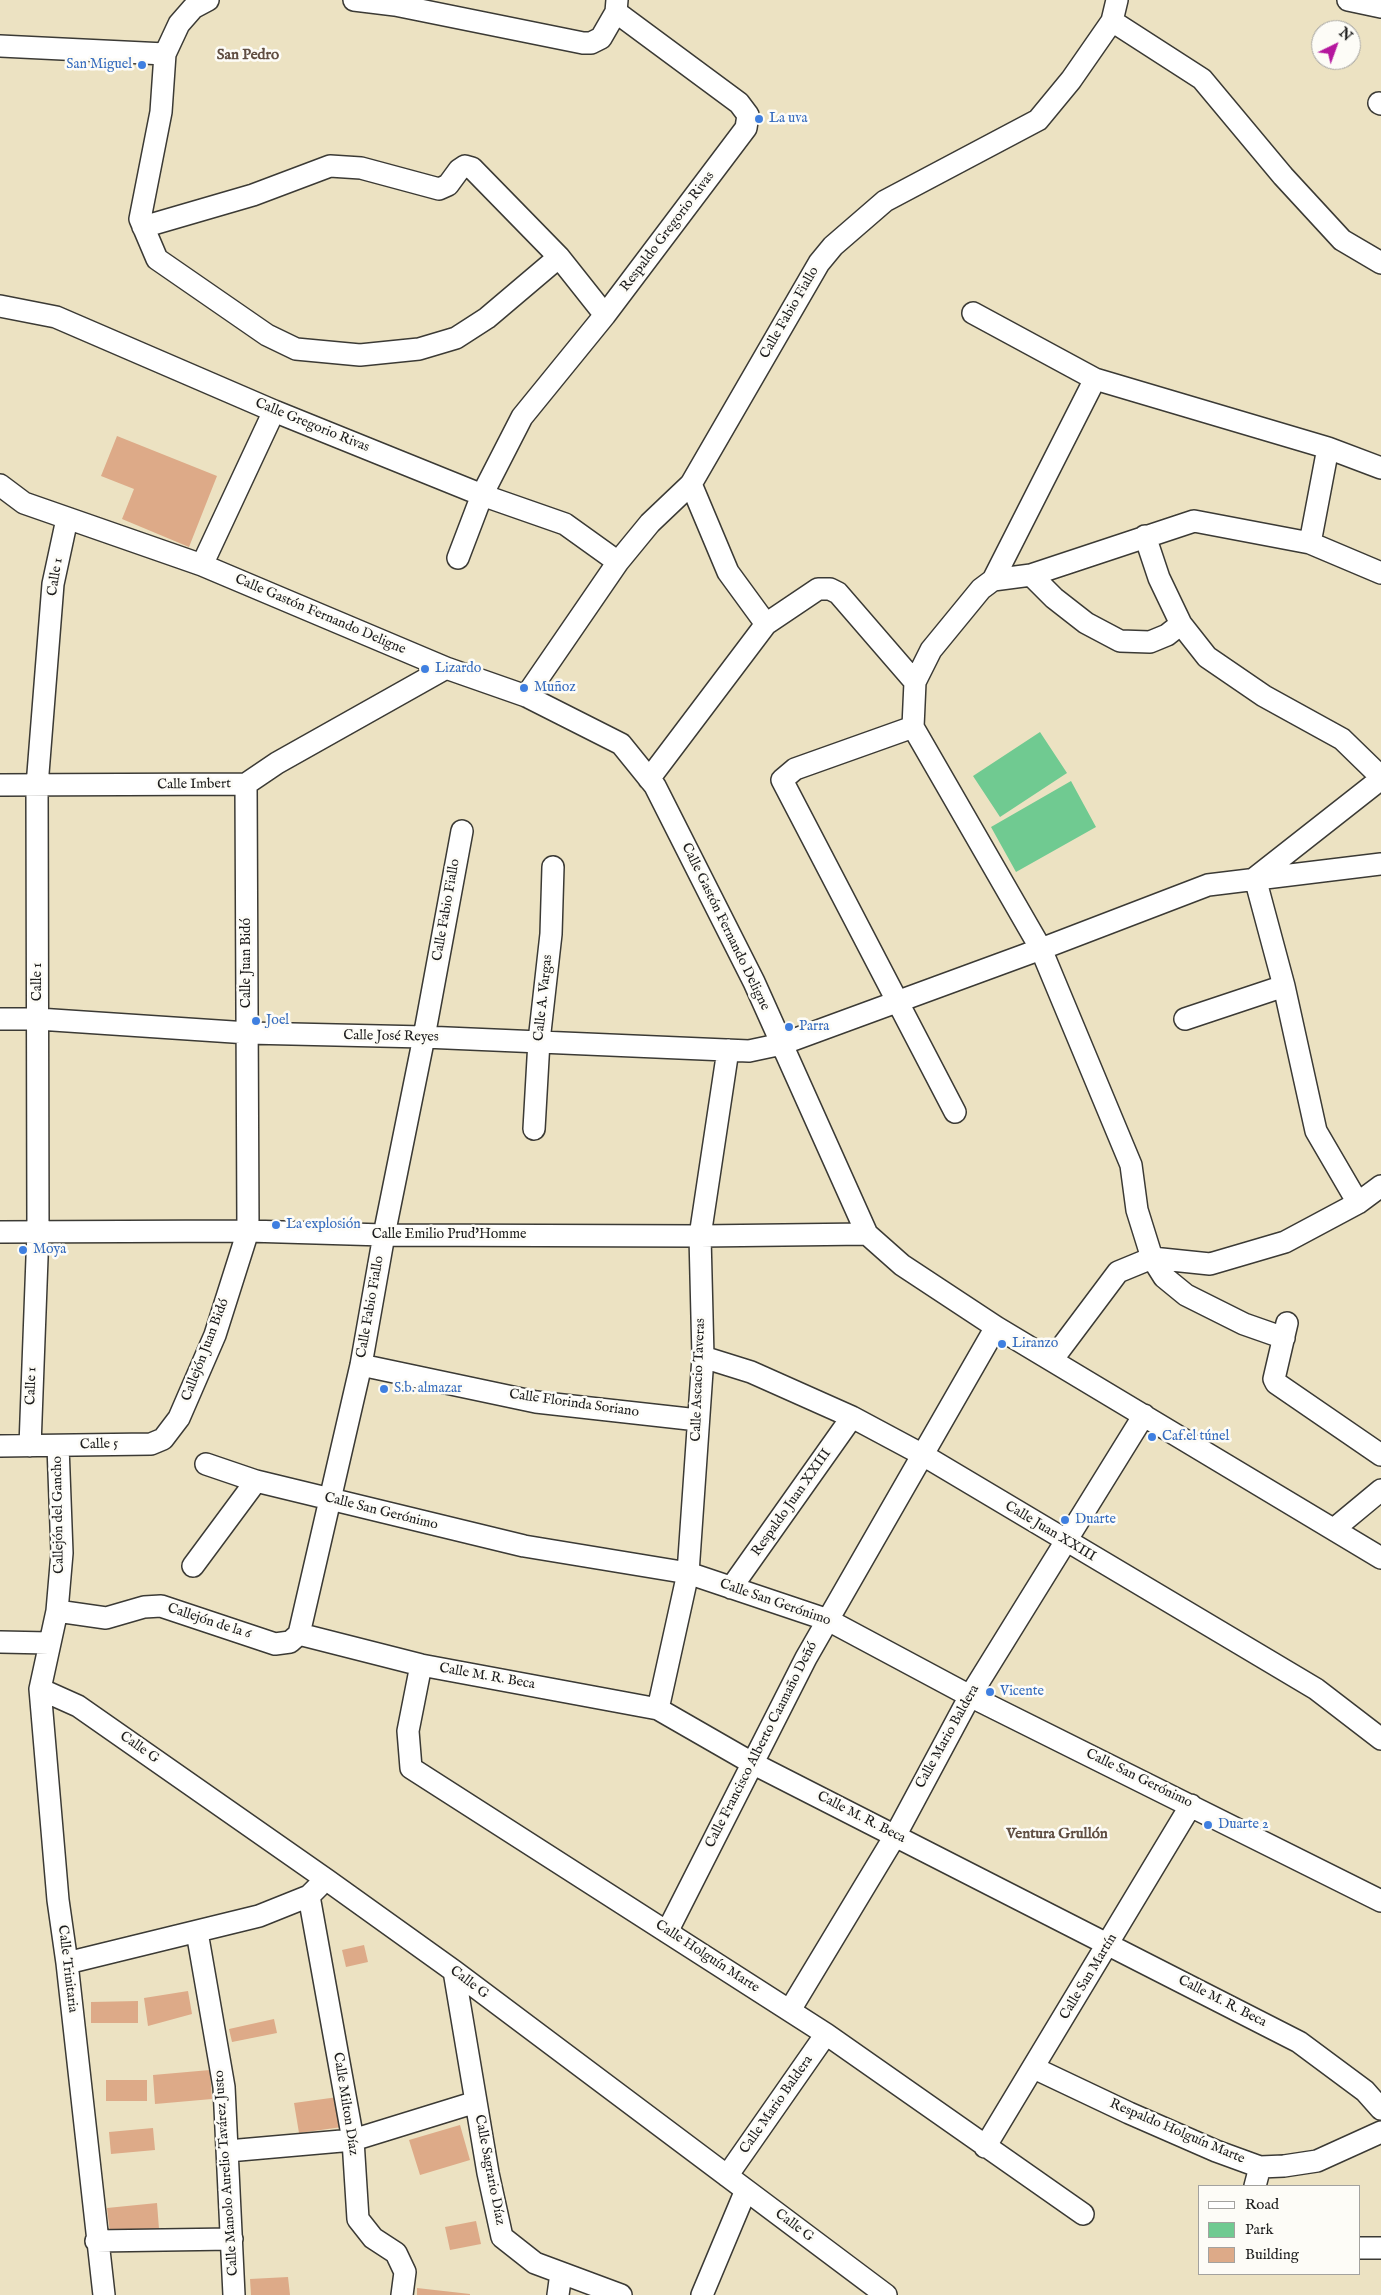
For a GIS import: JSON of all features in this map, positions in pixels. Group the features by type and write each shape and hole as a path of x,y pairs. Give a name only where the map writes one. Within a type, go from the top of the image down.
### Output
{"street":[{"path":"208,0 193,8 179,24 165,54 161,112 140,219 157,259 267,335 296,349 360,356 419,349 456,338 487,318 559,257"},
{"path":"354,0 395,5 583,43 591,43 601,38 616,6"},
{"name":"Calle Fabio Fiallo","path":"526,696 618,562 650,523 691,484 819,263 833,246 885,200 1038,120 1071,80 1112,21 1117,0"},
{"path":"1348,0 1381,7"},
{"name":"Respaldo Gregorio Rivas","path":"458,558 482,495 522,417 605,315 746,128 748,115 739,103 616,6"},
{"path":"1112,21 1202,79 1283,176 1342,240 1381,264"},
{"path":"0,46 165,54"},
{"path":"143,227 253,194 330,166 361,168 439,189 448,185 465,166 472,168 559,257 605,315"},
{"name":"Calle Gregorio Rivas","path":"0,306 56,317 274,411 482,495 565,524 618,562"},
{"path":"973,313 1095,379 1328,448 1381,468"},
{"path":"1095,379 993,580 982,589 931,650 915,682 913,727 1041,950 1131,1165 1137,1210 1152,1258 1164,1277 1186,1295 1244,1324 1286,1330 1274,1378 1276,1383 1381,1455"},
{"path":"202,565 274,411"},
{"path":"1310,543 1328,448"},
{"path":"691,484 728,572 766,624"},
{"name":"Calle Gastón Fernando Deligne","path":"0,485 24,503 202,565 446,668 526,696 621,744 649,779 754,982 868,1234 902,1265 996,1327 1381,1558"},
{"name":"Calle 1","path":"30,1446 38,1231 37,786 53,584 66,519"},
{"path":"993,580 1031,575 1194,521 1310,543 1381,574"},
{"path":"1145,536 1158,578 1181,624 1207,657 1264,696 1342,739 1381,778 1255,878 1284,986 1316,1131 1358,1202"},
{"path":"1031,575 1054,598 1086,624 1120,641 1150,642 1167,635 1181,624"},
{"path":"649,779 766,624 818,589 830,589 838,593 915,682"},
{"name":"Calle Imbert","path":"0,785 246,784 277,763 446,668"},
{"path":"913,727 795,769 782,780 955,1112"},
{"name":"Calle Juan Bidó","path":"246,784 248,1231"},
{"name":"Calle Fabio Fiallo","path":"299,1634 332,1500 361,1365 384,1235 424,1037 462,831"},
{"name":"Calle José Reyes","path":"0,1019 38,1019 248,1033 539,1041 749,1051 782,1044 897,1000 1041,950 1208,885 1381,864"},
{"name":"Calle A. Vargas","path":"534,1129 539,1041 550,934 553,867"},
{"path":"1184,1019 1284,986"},
{"name":"Calle Ascacio Taveras","path":"658,1709 688,1573 703,1357 700,1236 728,1050"},
{"path":"1052,1360 1118,1272 1152,1258 1210,1264 1285,1242 1358,1202 1381,1186"},
{"name":"Calle Emilio Prud'Homme","path":"0,1232 248,1231 384,1235 700,1236 868,1234"},
{"name":"Callejón Juan Bidó","path":"137,1443 151,1444 163,1439 179,1418 215,1335 248,1231"},
{"name":"Calle Francisco Alberto Caamaño Deñó","path":"667,1932 806,1658 996,1327"},
{"name":"Calle Juan XXIII","path":"703,1357 751,1372 852,1417 923,1455 1066,1542 1316,1689 1381,1739"},
{"name":"Calle Florinda Soriano","path":"361,1365 536,1402 698,1420"},
{"name":"Calle Mario Baldera","path":"790,2010 895,1836 970,1696 1144,1415"},
{"name":"Respaldo Juan XXIII","path":"731,1588 852,1417"},
{"name":"Calle 5","path":"0,1446 137,1443"},
{"name":"Callejón del Gancho","path":"49,1643 57,1611 62,1553 58,1446"},
{"name":"Calle San Gerónimo","path":"206,1464 256,1481 524,1546 688,1573 828,1620 970,1696 1192,1805 1381,1901"},
{"path":"193,1566 256,1481"},
{"path":"1334,1529 1381,1490"},
{"name":"Callejón de la 6","path":"57,1611 106,1618 144,1607 161,1606 275,1644 290,1642 299,1634"},
{"name":"Calle M. R. Beca","path":"299,1634 421,1665 658,1709 752,1763 1299,2042 1373,2087 1381,2109"},
{"path":"0,1642 49,1643"},
{"name":"Calle Trinitaria","path":"49,1643 48,1658 40,1689 58,1900 67,1963 96,2241 104,2295"},
{"name":"Calle Holguín Marte","path":"421,1665 408,1731 411,1768 790,2010 1083,2214"},
{"name":"Calle G","path":"40,1689 78,1706 327,1880 454,1971 886,2295"},
{"name":"Calle San Martín","path":"985,2147 1192,1805"},
{"path":"67,1963 259,1916 309,1896 327,1880"},
{"name":"Calle Milton Díaz","path":"309,1896 353,2140 358,2219 373,2238 396,2253 405,2272 402,2295"},
{"name":"Calle Manolo Aurelio Tavárez Justo","path":"197,1932 224,2087 234,2295"},
{"name":"Calle Sagrario Díaz","path":"454,1971 488,2173 502,2237 534,2263 621,2295"},
{"name":"Calle Mario Baldera","path":"727,2176 826,2034"},
{"name":"Respaldo Holguín Marte","path":"1034,2068 1216,2151 1258,2177 1284,2166 1317,2161 1381,2132"},
{"path":"228,2152 353,2140 476,2102"},
{"path":"702,2295 746,2190"},
{"path":"96,2241 232,2239"},
{"path":"1361,2248 1381,2248"},
{"path":"558,2295 561,2273"}],"green space":[{"path":"1040,732 1067,773 1000,817 973,776"},
{"path":"1071,781 1096,827 1016,872 991,827"}],"building":[{"path":"117,436 217,476 189,547 122,519 134,489 101,476"},
{"path":"364,1945 368,1962 346,1967 342,1950"},
{"path":"188,1991 192,2014 148,2026 144,1998"},
{"path":"138,2001 138,2023 91,2023 91,2002"},
{"path":"274,2019 277,2033 232,2042 229,2029"},
{"path":"210,2070 212,2099 155,2104 153,2075"},
{"path":"106,2080 147,2080 147,2101 106,2101"},
{"path":"338,2097 342,2127 299,2133 294,2103"},
{"path":"460,2125 470,2160 420,2175 409,2140"},
{"path":"153,2128 155,2150 111,2154 109,2132"},
{"path":"157,2203 159,2229 110,2233 107,2208"},
{"path":"476,2221 481,2244 450,2250 445,2227"},
{"path":"288,2277 290,2295 251,2295 250,2279"},
{"path":"417,2288 470,2294 470,2295 417,2295"}],"place":[{"name":"San Miguel","path":"142,65"},
{"name":"La uva","path":"759,119"},
{"name":"Lizardo","path":"425,669"},
{"name":"Muñoz","path":"524,688"},
{"name":"Joel","path":"256,1021"},
{"name":"Parra","path":"789,1027"},
{"name":"La explosión","path":"276,1225"},
{"name":"Moya","path":"23,1250"},
{"name":"Liranzo","path":"1002,1344"},
{"name":"S.b. almazar","path":"384,1389"},
{"name":"Caf.el túnel","path":"1152,1437"},
{"name":"Duarte","path":"1065,1520"},
{"name":"Vicente","path":"990,1692"},
{"name":"Duarte 2","path":"1208,1825"}],"district":[{"name":"San Pedro","path":"248,56"},
{"name":"Ventura Grullón","path":"1057,1835"}]}
